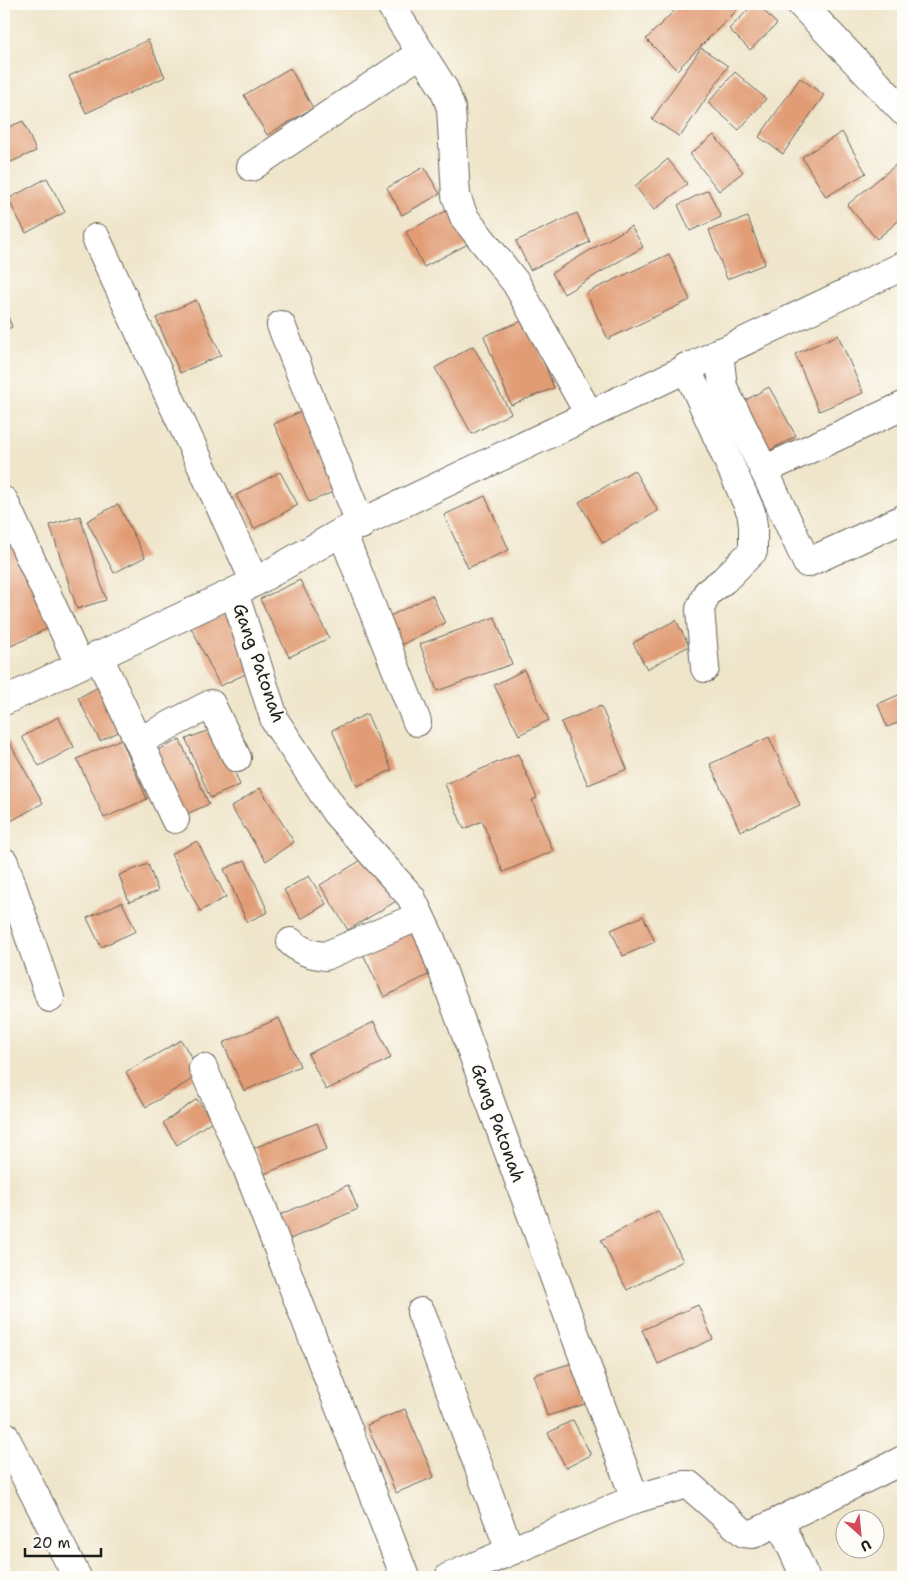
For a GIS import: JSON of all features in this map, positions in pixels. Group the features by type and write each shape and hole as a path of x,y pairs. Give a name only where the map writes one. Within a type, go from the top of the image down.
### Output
{"street":[{"path":"390,4 444,89 451,108 456,196 464,217 516,283 589,414"},
{"path":"801,4 903,111"},
{"path":"251,167 421,52"},
{"name":"Gang Patonah","path":"96,238 245,587 275,721 336,813 411,897 420,916 434,949 634,1499"},
{"path":"4,701 245,587 351,528 686,367 903,266"},
{"path":"281,325 417,722"},
{"path":"719,352 723,387 807,563 903,519"},
{"path":"686,367 751,512 754,543 753,551 747,559 707,593 702,600 700,609 704,668"},
{"path":"764,470 903,406"},
{"path":"4,501 89,660 139,741 175,819"},
{"path":"139,741 211,704 237,758"},
{"path":"4,862 50,998"},
{"path":"291,942 300,950 310,954 325,956 420,916"},
{"path":"204,1068 247,1168 405,1577"},
{"path":"421,1312 510,1552"},
{"path":"4,1435 77,1577"},
{"path":"449,1577 634,1499 683,1484 689,1485 744,1533 753,1534 903,1460"},
{"path":"780,1522 804,1577"}],"building":[{"path":"681,4 743,4 677,70 646,39"},
{"path":"754,4 757,4 777,24 750,50 729,29"},
{"path":"148,40 165,77 86,113 69,76"},
{"path":"701,48 728,66 680,137 652,119"},
{"path":"290,68 313,108 267,135 244,95"},
{"path":"735,72 766,99 739,130 708,103"},
{"path":"800,78 824,95 783,154 759,137"},
{"path":"23,121 36,151 4,165 4,129"},
{"path":"842,132 866,173 826,197 802,157"},
{"path":"714,135 743,172 719,191 690,154"},
{"path":"668,159 687,184 654,210 635,186"},
{"path":"903,159 903,217 877,239 847,205"},
{"path":"424,167 440,194 402,215 387,188"},
{"path":"47,178 65,212 26,233 8,199"},
{"path":"708,190 721,217 690,231 678,205"},
{"path":"450,209 468,244 424,267 406,232"},
{"path":"577,213 590,242 530,270 516,241"},
{"path":"748,217 765,264 727,279 709,230"},
{"path":"631,226 643,247 564,294 552,273"},
{"path":"669,254 690,300 608,339 586,293"},
{"path":"196,300 221,355 180,373 156,318"},
{"path":"4,306 12,327 4,331"},
{"path":"527,319 554,388 511,405 484,336"},
{"path":"838,335 863,393 819,411 795,354"},
{"path":"473,346 511,413 472,434 435,368"},
{"path":"769,387 796,436 752,460 725,412"},
{"path":"302,411 338,490 309,502 274,424"},
{"path":"634,470 658,511 603,543 579,502"},
{"path":"280,472 298,505 254,529 236,495"},
{"path":"485,496 509,550 468,568 444,515"},
{"path":"118,504 145,557 114,573 87,521"},
{"path":"80,516 106,600 77,609 50,525"},
{"path":"13,542 53,626 7,648 4,640 4,546"},
{"path":"300,580 329,638 289,657 260,599"},
{"path":"432,595 445,623 399,646 386,618"},
{"path":"226,608 256,669 220,686 190,625"},
{"path":"495,617 512,664 437,691 420,644"},
{"path":"676,620 689,646 647,669 633,643"},
{"path":"524,670 549,720 519,735 494,685"},
{"path":"100,686 122,730 100,741 78,698"},
{"path":"903,693 903,721 887,727 878,704"},
{"path":"601,706 627,769 588,785 561,722"},
{"path":"367,714 392,770 357,786 332,730"},
{"path":"58,717 74,747 39,766 22,737"},
{"path":"217,727 240,785 210,798 186,739"},
{"path":"769,737 800,805 740,831 710,764"},
{"path":"121,739 147,799 104,818 77,759"},
{"path":"8,740 43,803 11,821 4,808 4,743"},
{"path":"180,740 209,804 178,818 149,754"},
{"path":"518,754 537,798 532,800 553,851 503,872 482,821 464,829 445,784"},
{"path":"260,788 294,842 266,861 231,807"},
{"path":"197,841 226,897 200,911 171,854"},
{"path":"370,855 398,900 348,930 320,885"},
{"path":"245,860 268,912 247,922 224,869"},
{"path":"148,864 158,891 129,902 119,875"},
{"path":"309,876 326,904 301,919 284,890"},
{"path":"122,902 136,931 101,947 87,918"},
{"path":"643,916 655,942 623,956 611,930"},
{"path":"416,924 438,970 384,997 361,950"},
{"path":"279,1018 300,1066 244,1091 223,1043"},
{"path":"374,1022 391,1058 326,1090 308,1054"},
{"path":"181,1040 201,1074 146,1107 126,1072"},
{"path":"197,1099 212,1121 177,1145 163,1123"},
{"path":"317,1123 327,1149 264,1174 254,1148"},
{"path":"348,1185 358,1209 288,1240 278,1216"},
{"path":"658,1211 683,1261 627,1290 601,1240"},
{"path":"698,1305 713,1339 658,1364 642,1330"},
{"path":"572,1363 585,1404 547,1416 534,1375"},
{"path":"405,1409 434,1477 396,1493 367,1425"},
{"path":"573,1420 591,1455 566,1468 548,1433"}]}
